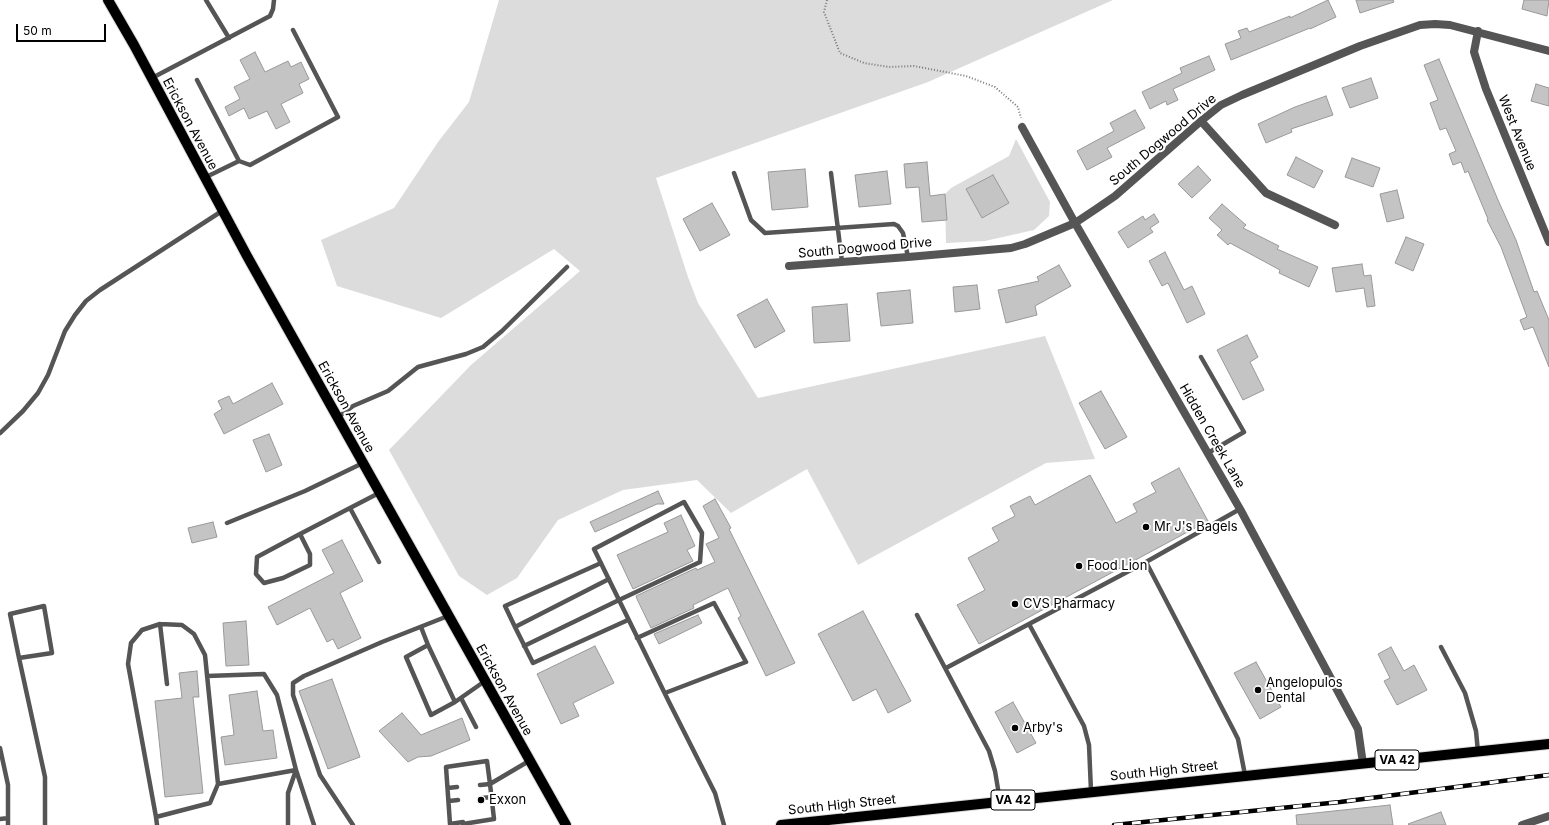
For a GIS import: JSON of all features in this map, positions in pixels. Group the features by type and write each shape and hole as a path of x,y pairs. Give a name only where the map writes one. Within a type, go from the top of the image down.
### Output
{"main road":[{"name":"Erickson Avenue","path":"108,0 152,78 222,211 566,825"},
{"name":"South High Street","path":"781,825 1091,791 1549,744"}],"street":[{"name":"South Dogwood Drive","path":"789,266 1010,248 1032,242 1075,223 1115,196 1200,121 1221,105 1242,94 1360,46 1420,25 1450,25 1478,31 1549,51"},
{"name":"West Avenue","path":"1478,31 1474,52 1486,89 1549,242"},
{"path":"1200,121 1266,193 1335,225"},
{"name":"Hidden Creek Lane","path":"1022,127 1075,223 1240,509 1358,729 1362,764"},
{"path":"1522,825 1549,816"}],"lane":[{"path":"206,0 229,38"},
{"path":"152,78 270,16 274,9 274,0"},
{"path":"197,80 239,161 250,165 338,117 293,30"},
{"path":"204,178 239,161"},
{"path":"734,173 751,220 763,232 885,224 898,226 903,233 908,257"},
{"path":"831,174 842,262"},
{"path":"0,433 23,411 38,393 48,375 69,324 86,302 100,290 222,211"},
{"path":"338,418 353,406 388,391 418,367 466,354 482,347 502,332 567,267"},
{"path":"1200,357 1244,432 1208,453"},
{"path":"227,523 305,491 363,463"},
{"path":"300,534 310,554 310,564 283,578 264,583 256,574 257,557 300,534 380,493"},
{"path":"524,646 619,600 700,562 702,533 684,502 594,549 609,579 619,600 628,620 715,793 724,825"},
{"path":"350,508 380,562"},
{"path":"946,668 1146,562 1240,509"},
{"path":"1146,562 1236,735 1245,775"},
{"path":"601,563 505,606 533,663 628,620"},
{"path":"515,627 609,579"},
{"path":"637,638 714,603 746,662 665,694"},
{"path":"19,658 52,653 44,606 10,614 19,658 45,777 45,825"},
{"path":"917,615 989,751 995,771 1000,801"},
{"path":"353,825 320,775 293,695 292,683 304,676 448,616"},
{"path":"160,624 167,684"},
{"path":"156,816 210,803 218,784 205,655 194,634 182,625 160,624 142,630 131,643 128,664 157,825"},
{"path":"1029,624 1084,726 1089,745 1091,791"},
{"path":"421,627 455,702"},
{"path":"428,645 406,657 431,715 455,702 484,681"},
{"path":"1441,647 1467,699 1476,731 1478,752"},
{"path":"207,676 264,674 277,695 296,770 314,825"},
{"path":"461,698 476,726"},
{"path":"0,748 8,785 8,825"},
{"path":"487,761 490,784 494,818 463,824 450,824 446,767 487,761"},
{"path":"480,785 490,784 530,761"},
{"path":"218,784 296,770"},
{"path":"288,825 288,793 296,770"},
{"path":"448,788 457,787"},
{"path":"482,798 492,797"},
{"path":"448,801 458,800"},
{"path":"0,819 8,818"}],"path":[{"path":"827,0 824,12 840,53 864,63 889,67 914,66 966,76 995,87 1018,107 1022,127"}],"shaded area":[{"path":"499,0 1113,0 928,82 656,178 698,303 758,398 1045,336 1095,459 1046,463 858,565 807,469 731,513 697,480 623,490 558,520 517,578 487,595 459,576 389,450 471,365 580,271 554,249 441,318 337,286 321,240 394,208 438,142 469,102"},
{"path":"1016,139 1050,202 1049,216 1034,230 985,241 946,243 945,194 951,188 1009,156"}],"building":[{"path":"1328,0 1336,17 1310,29 1231,60 1225,44 1241,38 1238,31 1247,28 1249,32 1290,16 1290,18"},
{"path":"1356,0 1393,0 1394,2 1360,13"},
{"path":"1524,0 1549,0 1547,16 1522,9"},
{"path":"255,52 265,72 288,61 291,67 301,62 309,79 299,84 303,93 281,104 290,122 276,129 267,111 249,119 244,108 229,116 225,107 240,99 234,87 250,79 240,60"},
{"path":"1209,56 1215,70 1173,89 1178,100 1167,105 1166,101 1150,109 1142,92 1182,73 1180,68"},
{"path":"1439,59 1516,240 1534,292 1537,291 1549,320 1549,367 1533,327 1524,330 1520,320 1527,317 1501,247 1487,220 1488,219 1468,171 1465,173 1461,162 1453,165 1449,154 1456,151 1446,128 1440,130 1430,103 1438,100 1424,65"},
{"path":"1371,78 1378,98 1350,108 1342,88"},
{"path":"1536,84 1549,88 1549,106 1531,101"},
{"path":"1326,96 1333,115 1291,129 1292,132 1266,143 1258,124 1295,107"},
{"path":"1135,110 1145,128 1107,148 1112,157 1087,170 1077,151 1114,131 1110,123"},
{"path":"1296,157 1323,171 1314,188 1287,175"},
{"path":"1352,158 1380,168 1373,187 1345,177"},
{"path":"927,162 930,196 945,194 947,220 922,222 919,187 906,188 904,164"},
{"path":"1198,166 1211,180 1192,198 1178,184"},
{"path":"805,169 808,207 772,210 768,172"},
{"path":"887,171 891,204 859,207 855,175"},
{"path":"993,175 1009,203 982,218 966,189"},
{"path":"1397,190 1404,218 1387,222 1380,194"},
{"path":"712,203 730,235 700,251 683,219"},
{"path":"1222,204 1246,225 1243,228 1279,246 1277,249 1318,267 1309,287 1279,273 1280,270 1230,243 1228,245 1217,235 1222,230 1209,218"},
{"path":"1154,214 1159,222 1150,228 1153,232 1128,248 1118,232 1143,216 1145,220"},
{"path":"1406,237 1424,244 1413,271 1395,263"},
{"path":"1165,252 1184,290 1192,286 1205,314 1187,323 1168,283 1162,286 1149,261"},
{"path":"1362,264 1364,276 1371,275 1375,306 1367,307 1364,288 1336,292 1332,268"},
{"path":"1059,265 1071,286 1035,306 1037,315 1006,323 998,290 1039,281 1037,277"},
{"path":"977,285 980,309 955,312 953,287"},
{"path":"910,290 913,323 881,326 877,293"},
{"path":"767,299 785,331 755,348 737,315"},
{"path":"847,304 850,341 814,343 812,307"},
{"path":"1247,335 1258,357 1250,362 1264,390 1243,400 1217,350"},
{"path":"272,383 283,404 224,434 214,414 222,409 218,401 229,396 233,404"},
{"path":"1101,391 1127,437 1105,449 1079,403"},
{"path":"269,434 282,465 266,472 253,440"},
{"path":"1179,468 1208,521 979,644 957,605 985,590 968,558 999,541 992,528 1015,516 1010,506 1030,496 1035,505 1090,475 1116,523 1137,512 1133,504 1156,492 1151,483"},
{"path":"658,491 664,504 657,504 595,532 590,522"},
{"path":"715,499 731,528 729,529 795,663 766,676 738,618 741,616 728,588 693,605 694,608 651,628 636,596 696,568 697,570 715,562 706,544 719,538 703,506"},
{"path":"681,515 695,546 687,550 693,561 633,589 617,555 668,532 664,523"},
{"path":"213,522 217,537 192,543 188,528"},
{"path":"342,540 363,581 340,593 361,638 338,649 333,639 327,642 310,608 277,625 268,607 334,573 322,550"},
{"path":"863,611 911,701 888,713 876,689 853,701 818,634"},
{"path":"698,615 702,623 659,644 654,634"},
{"path":"246,621 249,665 226,666 223,623"},
{"path":"595,646 614,683 573,703 579,716 561,724 537,674"},
{"path":"1391,647 1404,671 1414,665 1427,690 1397,705 1384,681 1390,678 1378,654"},
{"name":"Angelopulos Dental","path":"1256,662 1281,707 1260,719 1234,673"},
{"path":"197,671 199,697 193,697 203,793 165,797 155,701 182,698 179,673"},
{"path":"332,679 360,757 328,769 299,691"},
{"path":"257,691 263,731 273,730 277,758 225,765 221,737 234,735 229,695"},
{"name":"Arby's","path":"1013,702 1036,743 1017,753 995,712"},
{"path":"402,713 421,735 462,718 470,740 431,756 418,757 408,762 379,731"},
{"path":"1390,805 1393,825 1297,825 1296,815"},
{"path":"1441,812 1446,825 1408,824"}],"railway":[{"path":"1114,825 1340,802 1549,775"}],"place":[{"name":"Mr J's Bagels","path":"1146,527"},
{"name":"Food Lion","path":"1079,566"},
{"name":"CVS Pharmacy","path":"1015,604"},
{"name":"Angelopulos Dental","path":"1258,690"},
{"name":"Arby's","path":"1015,728"},
{"name":"Exxon","path":"481,800"}]}
